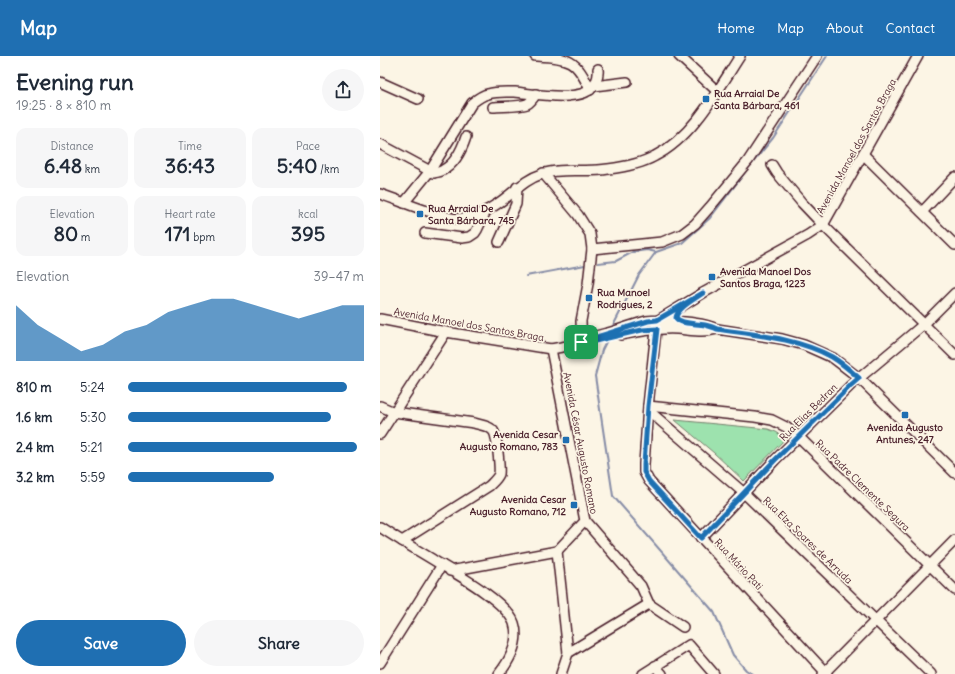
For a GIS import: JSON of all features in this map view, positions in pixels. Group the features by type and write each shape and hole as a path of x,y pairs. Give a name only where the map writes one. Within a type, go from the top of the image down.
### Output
{"street":[{"path":"535,56 558,57 573,63 592,88"},
{"path":"679,56 717,91"},
{"path":"380,194 417,208 450,218 462,219 475,216 486,211 498,204 517,188 543,173 571,170 606,170 627,166 654,157 674,144 692,126 740,56"},
{"path":"592,249 662,242 682,234 695,224 748,160 817,56"},
{"name":"Avenida Manoel dos Santos Braga","path":"380,320 551,349 622,332 648,321 657,325 703,293 808,235 823,225 918,56"},
{"path":"592,88 597,80 598,69"},
{"path":"380,82 418,99"},
{"path":"404,203 430,171 472,103 476,99 496,92 555,96 576,95 586,92 592,88 627,82"},
{"path":"493,107 520,106 527,104 536,94"},
{"path":"380,144 434,173 443,170 451,164 458,154 466,137"},
{"path":"863,154 955,245"},
{"path":"772,165 777,174 823,225 955,355"},
{"path":"543,173 578,215 590,234 592,249 588,284 581,320 580,343"},
{"path":"922,212 955,176"},
{"path":"498,242 516,204 517,188"},
{"path":"425,233 462,238 469,237 477,230 486,211"},
{"path":"679,321 676,318 679,310 703,293"},
{"name":"Rua Elias Bedran","path":"701,538 775,460 851,385 924,324 955,293"},
{"path":"657,325 679,321 703,324 717,329 776,338 804,345 833,358 859,378 955,473"},
{"path":"657,325 701,332 710,332 717,329"},
{"name":"Rua Mário Pati","path":"657,325 648,408 644,472 649,481 825,673"},
{"path":"380,434 446,332"},
{"name":"Avenida César Augusto Romano","path":"551,349 585,522 557,551"},
{"path":"380,406 394,412 474,423 490,428 494,432 499,464 499,473 496,479 489,486 402,541"},
{"name":"Rua Padre Clemente Segura","path":"648,408 755,417 772,420 786,427 799,437 955,590"},
{"name":"Rua Elza Soares de Arruda","path":"648,408 744,493 931,674"},
{"path":"585,522 641,586 649,604 683,627"},
{"path":"380,527 476,587 499,604 510,616 514,624 516,640 512,654 499,674"},
{"path":"825,673 955,540"},
{"path":"450,571 557,551 568,653 562,674"},
{"path":"380,663 442,566"},
{"path":"568,653 649,604"},
{"path":"643,674 688,645 691,645 714,674"},
{"path":"655,666 662,674"}],"green space":[{"path":"675,420 768,429 786,438 744,481"}],"waterway":[{"path":"612,328 639,275 656,252 682,243 710,218 773,138 827,56"},
{"path":"598,263 616,261 633,252 647,250 656,252"},
{"path":"526,276 585,265"},
{"path":"609,336 602,350 595,376 613,496 714,612 733,655 746,670 752,674"}],"place":[{"name":"Rua Arraial De Santa Bárbara, 461","path":"706,99"},
{"name":"Rua Arraial De Santa Bárbara, 745","path":"420,214"},
{"name":"Avenida Manoel Dos Santos Braga, 1223","path":"712,277"},
{"name":"Rua Manoel Rodrigues, 2","path":"589,298"},
{"name":"Avenida Augusto Antunes, 247","path":"905,415"},
{"name":"Avenida Cesar Augusto Romano, 783","path":"566,440"},
{"name":"Avenida Cesar Augusto Romano, 712","path":"574,505"}],"route":[{"path":"703,293 679,310 676,318 679,321 703,324 717,329 782,339 804,345 833,358 859,378 775,460 701,538 649,481 644,472 648,406 657,329 642,330 582,344 581,342 648,321 657,320 703,293"}]}
